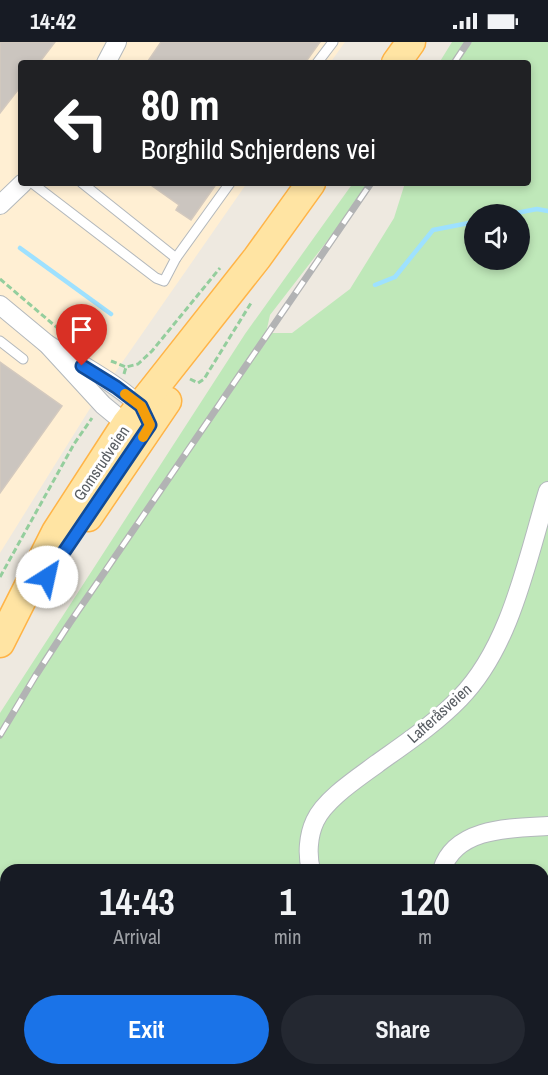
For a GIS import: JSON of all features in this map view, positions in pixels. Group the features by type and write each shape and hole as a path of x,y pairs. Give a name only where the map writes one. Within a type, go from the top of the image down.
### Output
{"main road":[{"path":"398,60 411,42"},
{"name":"Gomsrudveien","path":"5,634 37,592 139,419 227,312 257,258 308,186"}],"street":[{"path":"108,60 117,42"},
{"path":"0,205 20,186"},
{"path":"0,305 47,344 116,387 139,419"},
{"name":"Lafteråsveien","path":"310,864 308,844 315,820 331,800 436,720 461,698 484,669 504,631 548,491"},
{"path":"445,864 457,848 479,835 515,828 548,826"}],"lane":[{"path":"319,60 333,42"},
{"path":"36,186 156,278 164,281 176,258 228,186"},
{"path":"86,186 176,258"},
{"path":"0,341 22,358"}],"path":[{"path":"103,358 126,367 138,364 152,351 206,282 224,264"},
{"path":"0,279 65,335"},
{"path":"190,379 198,383 204,379 256,295"},
{"path":"124,379 126,367"},
{"path":"0,577 74,444 95,415"}],"shaded area":[{"path":"0,42 345,42 332,60 18,60 18,186 245,186 89,410 0,553"}],"green space":[{"path":"452,42 548,42 548,864 0,864 0,713 245,334 351,186 370,186 270,315 266,333 292,333 350,289 394,218 404,186 531,186 531,60 441,60"}],"building":[{"path":"0,42 55,42 41,60 18,60 18,90 0,113"},
{"path":"161,42 320,42 307,60 149,60"},
{"path":"152,186 215,186 191,220 176,210 179,205"},
{"path":"0,362 62,406 0,493"}],"waterway":[{"path":"530,210 548,211"},
{"path":"375,285 395,277 433,230 464,224"},
{"path":"20,248 111,314"}],"railway":[{"path":"456,60 468,42"},
{"path":"0,735 69,624 369,186"}],"slow traffic":[{"path":"125,394 141,406 150,425 143,437"}],"route":[{"path":"47,577 150,425 141,406 82,366"}]}
